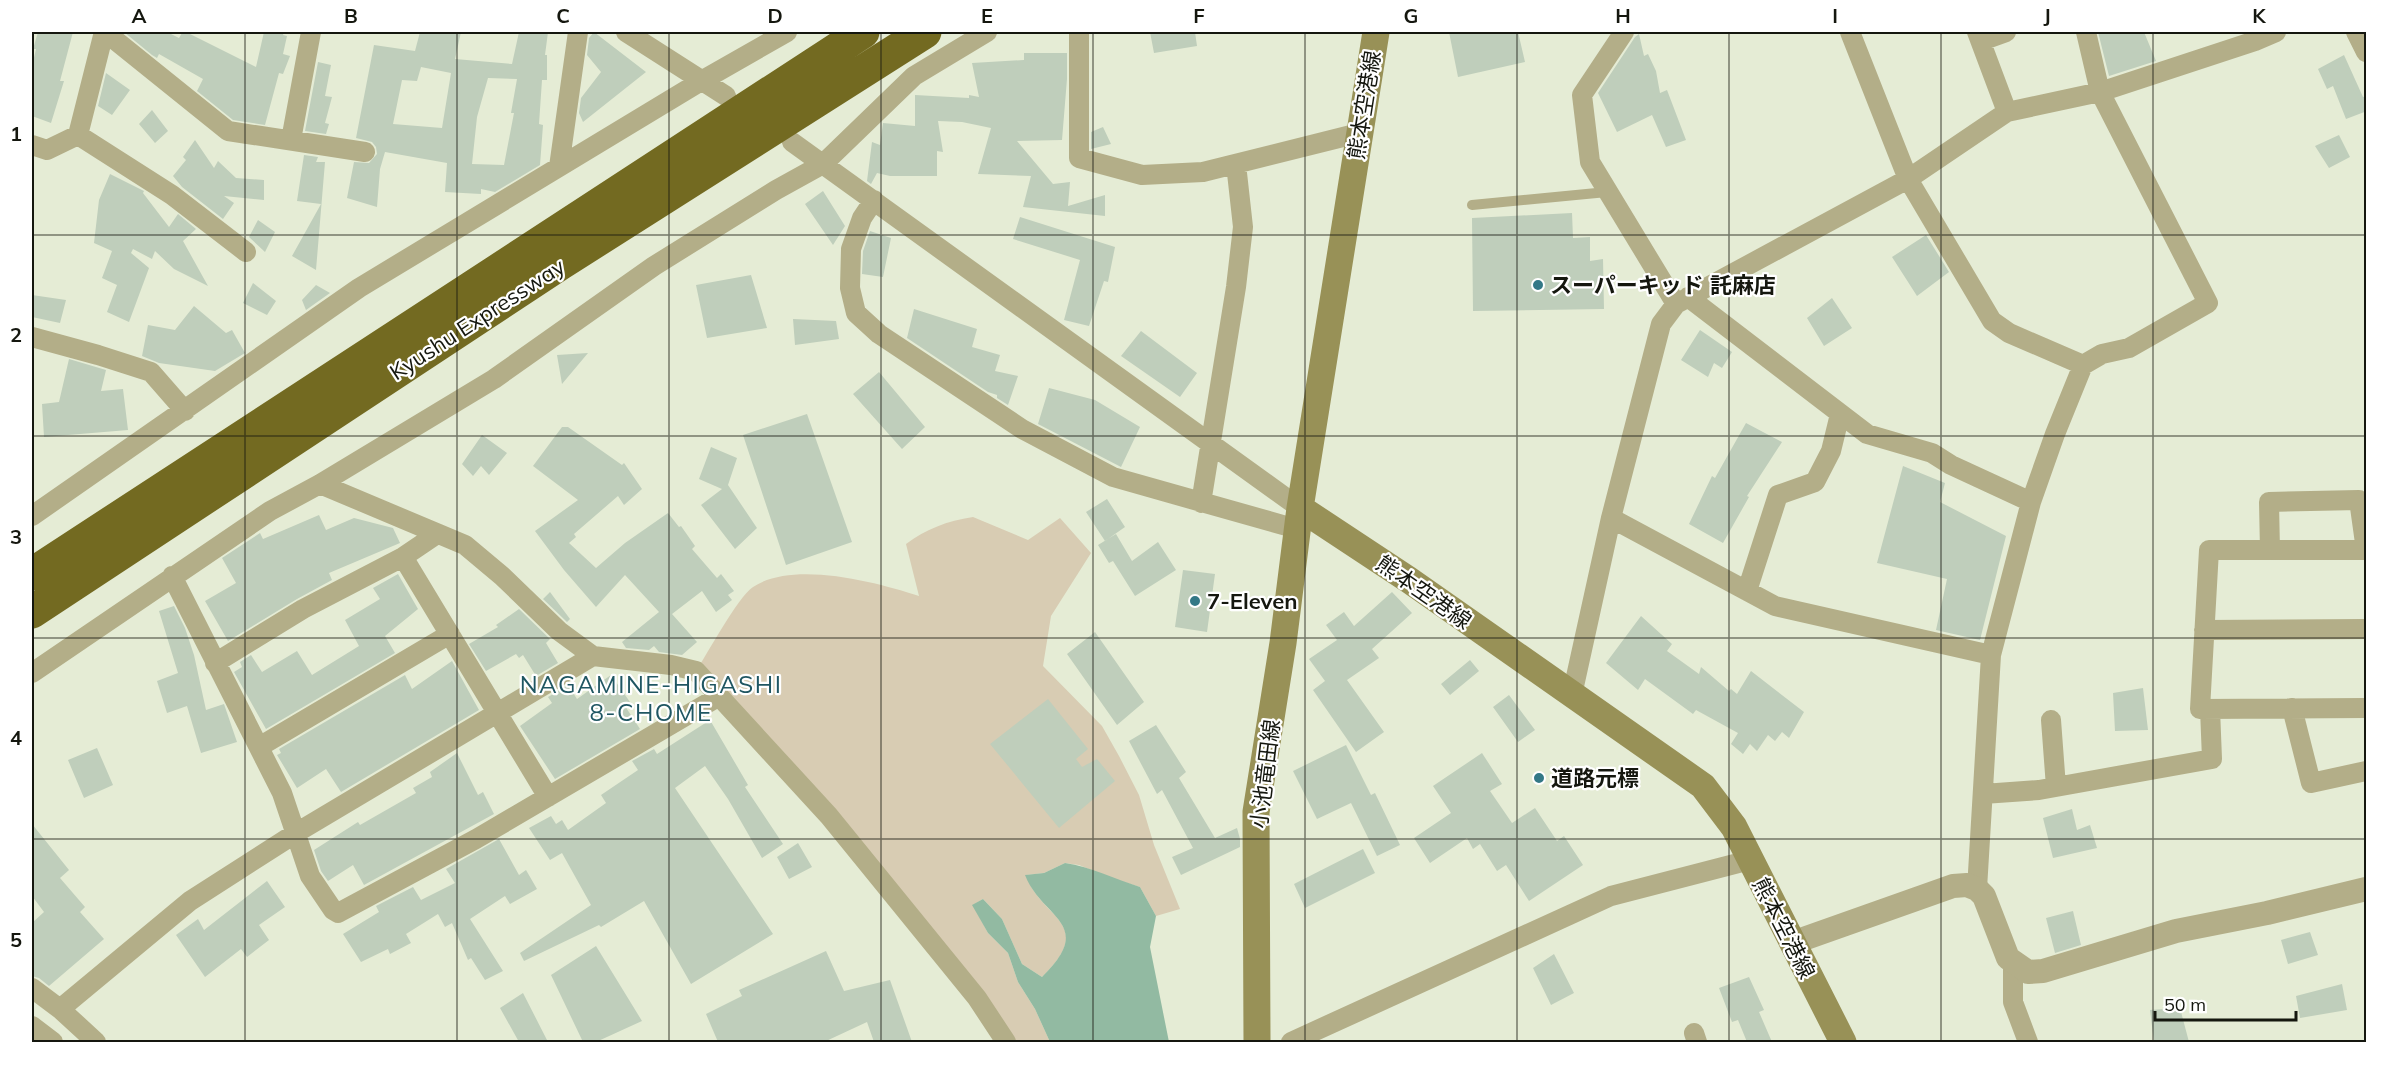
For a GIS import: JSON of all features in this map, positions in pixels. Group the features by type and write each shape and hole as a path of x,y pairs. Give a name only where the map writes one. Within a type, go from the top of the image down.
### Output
{"highway":[{"name":"Kyushu Expressway","path":"32,574 864,32"},
{"name":"Kyushu Expressway","path":"32,612 560,264 925,32"},
{"path":"32,628 218,488"}],"main road":[{"name":"熊本空港線","path":"1376,32 1299,519 1409,580 1703,786 1734,827 1843,1042"},
{"name":"小池竜田線","path":"1257,1042 1256,812 1283,643 1299,519"}],"street":[{"path":"78,135 104,32 228,131 365,152"},
{"path":"291,140 310,32"},
{"path":"559,167 578,32"},
{"path":"626,32 726,96"},
{"path":"32,516 359,288 703,80 788,32"},
{"path":"32,673 270,511 320,484 494,379 664,259 823,164 914,76 987,32"},
{"path":"1078,32 1079,158 1142,174 1203,172 1359,133"},
{"path":"1624,32 1582,95 1590,162 1682,301 1867,434 1932,453 1951,465 2031,502"},
{"path":"1850,32 1908,179 1992,321 2009,333 2083,365"},
{"path":"2006,32 1979,36 2007,112"},
{"path":"1977,889 1991,655 2031,502 2083,365 2102,354 2128,348 2208,303 2100,92 2086,32"},
{"path":"1572,695 1611,518 1661,324 1682,301 1908,179 2007,112 2100,92 2276,32"},
{"path":"2356,32 2367,52"},
{"path":"32,146 47,150 78,135"},
{"path":"78,135 172,195 246,252"},
{"path":"792,142 1211,443 1299,519"},
{"path":"1201,503 1244,227 1236,164"},
{"path":"874,200 862,218 851,249 850,288 856,313 879,334 1022,429 1113,477 1201,503 1299,519"},
{"path":"32,337 151,372 185,411"},
{"path":"1747,591 1778,495 1815,482 1831,451 1840,414"},
{"path":"320,484 465,545 502,576 559,632 593,656 671,665 696,671 829,816 977,998 1006,1042"},
{"path":"2270,550 2269,502 2359,500 2366,550 2270,550 2209,550 2200,709 2367,708"},
{"path":"1611,518 1775,606 1991,655"},
{"path":"215,663 303,609 403,557 437,534"},
{"path":"403,557 548,797"},
{"path":"172,576 282,793 310,876 333,910 338,913 548,797 718,696"},
{"path":"2204,630 2367,628"},
{"path":"259,747 450,634"},
{"path":"60,1009 190,902 296,833 593,656"},
{"path":"2292,708 2311,783 2367,771"},
{"path":"1983,794 2056,787 2212,759 2210,709"},
{"path":"2051,720 2056,787"},
{"path":"1291,1042 1611,896 1750,860"},
{"path":"1792,943 1893,905 1953,886 1967,885 1977,889 1984,896 2008,958 2028,972 2043,971 2176,931 2267,913 2367,889"},
{"path":"2013,963 2013,1002 2028,1042"},
{"path":"32,988 60,1009 96,1042"},
{"path":"32,1026 53,1042"}],"lane":[{"path":"1472,205 1608,192"}],"shaded area":[{"path":"973,517 1028,540 1060,518 1091,553 1051,616 1043,666 1102,726 1119,756 1139,795 1154,845 1180,909 1156,916 1140,887 1079,865 1065,863 1044,873 1026,875 1033,890 1061,922 1066,932 1065,944 1058,959 1042,977 1022,964 1002,919 983,899 973,905 988,933 1008,953 1018,982 1035,1009 1050,1042 1006,1042 696,671 739,602 753,587 770,579 812,574 858,580 919,596 906,544 937,526"},
{"path":"1065,863 1094,870 1140,887 1156,916 1150,947 1169,1042 1050,1042 1035,1009 1018,982 1008,953 988,933 972,905 983,899 1002,919 1022,964 1042,977 1058,959 1065,944 1065,933 1060,922 1033,890 1025,875 1044,873"}],"building":[{"path":"38,32 73,32 60,81 64,81 51,123 32,116 32,66 36,49 33,49"},
{"path":"124,32 167,32 179,38 182,33 188,33 256,67 264,32 284,32 283,35 287,36 283,54 290,56 283,74 279,73 265,125 233,120 197,91 203,79 159,54 157,58"},
{"path":"420,32 461,32 455,59 512,64 519,32 548,32 545,55 547,55 547,80 542,80 539,124 543,125 540,165 495,192 481,189 481,194 445,192 447,163 385,152 380,169 377,207 347,198 354,162 369,163 377,154 372,142 356,138 374,45 415,51","holes":["421,67 451,73 442,128 393,124 402,80 417,81","488,78 517,79 511,113 514,113 504,165 472,164 477,117"]},
{"path":"594,32 646,72 583,122 579,113 581,98 601,72 587,55 589,38"},
{"path":"1150,32 1195,32 1197,46 1154,53"},
{"path":"1449,32 1518,32 1525,62 1458,77"},
{"path":"2098,32 2144,32 2156,61 2109,76"},
{"path":"1639,34 1644,56 1648,54 1656,71 1660,93 1667,90 1686,140 1666,147 1652,115 1617,132 1598,93"},
{"path":"1024,53 1067,53 1067,79 1062,140 1017,141 1053,184 1070,182 1068,206 1105,195 1105,216 1023,207 1031,176 978,174 991,128 962,122 938,121 943,152 937,151 937,176 890,176 877,173 871,184 867,181 872,142 880,145 883,123 915,126 915,95 979,97 972,63 1024,60"},
{"path":"2344,55 2363,97 2367,96 2367,111 2346,119 2333,86 2327,89 2318,69"},
{"path":"318,62 331,65 325,96 332,97 325,123 329,124 326,134 305,131"},
{"path":"106,73 130,90 112,115 98,106"},
{"path":"152,110 168,131 155,143 139,124"},
{"path":"1103,127 1111,144 1091,149 1091,132"},
{"path":"2339,135 2350,157 2329,168 2315,146"},
{"path":"195,140 214,168 218,161 236,178 264,180 264,200 224,196 234,203 223,219 182,187 173,176 186,160 183,157"},
{"path":"304,155 318,157 316,162 325,162 316,270 292,256 321,204 297,201"},
{"path":"110,174 144,191 143,193 169,227 178,214 196,229 183,241 208,286 174,269 155,251 152,259 133,249 131,253 149,268 129,322 107,312 117,285 102,278 112,251 94,243 99,200"},
{"path":"823,191 845,226 833,245 805,204"},
{"name":"スーパーキッド 託麻店","path":"1572,213 1573,238 1590,237 1590,261 1603,259 1604,309 1473,311 1472,218"},
{"path":"1020,217 1115,247 1108,282 1104,281 1089,326 1064,320 1080,260 1013,239"},
{"path":"258,220 275,232 265,252 249,237"},
{"path":"870,231 891,238 883,277 862,274 863,251"},
{"path":"1926,235 1949,272 1917,296 1892,257"},
{"path":"751,275 767,328 707,338 696,285"},
{"path":"253,283 276,301 267,315 243,303"},
{"path":"316,285 330,293 306,310 302,300"},
{"path":"32,295 66,300 60,323 32,317"},
{"path":"1832,298 1852,328 1824,346 1807,318"},
{"path":"194,306 226,333 232,330 245,353 215,371 159,363 142,356 148,325 175,330"},
{"path":"914,309 977,329 972,347 1000,355 995,371 1018,376 1008,405 997,398 997,395 988,392 907,338"},
{"path":"793,319 836,321 839,339 795,345"},
{"path":"1700,330 1732,352 1722,368 1714,363 1708,377 1681,360"},
{"path":"1141,331 1197,373 1180,397 1121,356"},
{"path":"588,353 562,384 557,355"},
{"path":"69,359 106,370 101,391 123,389 128,430 44,437 42,404 59,402"},
{"path":"879,372 925,427 902,449 853,394"},
{"path":"1049,388 1095,400 1140,427 1121,467 1038,424"},
{"path":"807,414 852,542 786,565 743,435"},
{"path":"1746,423 1782,442 1747,496 1749,497 1723,543 1689,524 1712,476 1715,478"},
{"path":"562,427 568,427 622,465 624,463 642,489 624,505 618,496 574,534 576,537 569,543 596,568 625,543 668,513 679,527 681,526 695,546 692,549 717,578 721,574 734,591 728,595 732,600 716,612 702,591 672,614 697,642 682,655 659,652 654,646 649,650 626,648 622,642 659,612 625,575 596,607 535,531 578,500 533,466"},
{"path":"482,435 507,453 489,475 481,466 473,476 462,464"},
{"path":"711,447 737,458 728,485 757,528 735,549 701,505 722,489 699,479"},
{"path":"1903,466 1945,483 1940,502 2006,536 1980,640 1936,630 1947,579 1877,563"},
{"path":"1107,499 1125,527 1105,541 1086,512"},
{"path":"319,515 326,530 354,518 393,528 400,543 329,573 332,580 228,641 205,601 236,583 222,558 260,533 263,539"},
{"path":"1116,534 1132,561 1158,542 1176,570 1135,596 1113,561 1109,563 1098,545"},
{"name":"7-Eleven","path":"1183,570 1215,574 1207,632 1175,627"},
{"path":"398,574 418,609 385,636 395,653 266,729 234,672 242,667 240,662 251,655 262,672 297,651 312,675 359,646 345,620 380,599 373,588"},
{"path":"550,592 570,619 567,622 543,599"},
{"path":"1392,592 1412,613 1372,649 1379,658 1347,680 1384,732 1356,752 1313,690 1325,681 1309,659 1337,640 1326,625 1344,612 1354,626"},
{"path":"174,606 185,628 194,655 206,710 224,704 237,742 201,753 187,706 167,713 157,681 178,673 159,611"},
{"path":"519,609 550,639 546,643 558,663 536,676 523,655 519,658 516,654 486,671 469,644 498,627 496,625"},
{"path":"1641,616 1672,644 1667,651 1699,674 1701,667 1729,691 1731,689 1737,694 1751,671 1804,712 1789,738 1782,732 1775,741 1768,735 1757,751 1750,744 1743,754 1731,744 1738,733 1696,710 1693,714 1645,679 1638,690 1606,663"},
{"path":"1095,632 1144,702 1117,725 1067,654"},
{"path":"1470,660 1479,671 1450,695 1441,684"},
{"path":"452,661 479,710 341,792 326,769 297,788 277,755 281,753 279,749 405,675 412,689"},
{"path":"611,675 630,702 625,706 640,729 555,779 520,726 552,703 548,697 568,685 577,699"},
{"path":"2143,688 2148,730 2115,731 2113,693"},
{"path":"1509,695 1535,730 1518,742 1493,707"},
{"path":"1048,699 1088,749 1076,759 1082,767 1097,759 1115,781 1059,828 990,744"},
{"path":"710,720 748,785 745,787 783,844 762,858 728,799 705,766 675,788 773,934 691,984 644,901 601,927 599,925 524,961 520,953 591,905 562,853 550,860 529,828 551,816 556,824 562,820 568,830 606,803 601,795 638,770 632,761 654,749 657,754"},
{"path":"1156,725 1186,772 1179,778 1215,838 1237,828 1240,839 1240,847 1181,875 1172,857 1193,848 1162,790 1157,794 1129,741"},
{"path":"1346,745 1371,795 1375,793 1400,845 1377,856 1351,803 1317,819 1293,771"},
{"path":"97,748 113,785 84,798 68,760"},
{"path":"457,753 478,795 483,792 494,814 364,885 353,865 328,881 321,871 314,850 358,822 360,825 416,793 413,788 432,777 430,772"},
{"path":"1482,753 1502,784 1490,791 1512,823 1535,808 1557,841 1564,836 1583,865 1529,901 1506,865 1497,871 1480,844 1473,849 1467,838 1430,863 1414,838 1451,813 1433,786"},
{"path":"2072,809 2077,830 2090,825 2097,848 2053,858 2043,818"},
{"path":"32,824 69,870 60,878 85,907 80,912 104,939 49,986 39,978 32,976 32,923 44,912 32,896"},
{"path":"499,839 519,875 526,870 537,889 510,904 505,896 470,919 503,971 485,980 471,958 468,960 452,923 445,927 438,914 406,934 411,943 390,954 388,949 361,962 343,934 379,912 376,906 413,887 421,900 455,883 446,869"},
{"path":"798,843 812,867 789,879 777,857"},
{"path":"1363,849 1375,873 1305,908 1294,884"},
{"path":"267,881 285,907 259,925 269,940 247,957 241,949 205,977 176,935 198,919 204,930"},
{"path":"2073,911 2081,945 2055,953 2046,918"},
{"path":"2310,932 2318,955 2288,964 2281,940"},
{"path":"596,946 642,1021 596,1042 583,1042 551,975"},
{"path":"826,951 844,991 890,980 912,1042 874,1042 867,1022 824,1042 718,1042 706,1014 742,996 739,990"},
{"path":"1554,954 1574,993 1551,1005 1533,968"},
{"path":"1749,977 1764,1010 1759,1012 1772,1042 1747,1042 1738,1020 1732,1022 1719,988"},
{"path":"2342,984 2347,1010 2300,1018 2296,996"},
{"path":"523,993 548,1042 519,1042 500,1008"},
{"path":"2180,1008 2189,1042 2154,1042 2150,1010"}],"place":[{"name":"スーパーキッド 託麻店","path":"1538,285"},
{"name":"7-Eleven","path":"1195,601"},
{"name":"道路元標","path":"1539,778"}],"district":[{"name":"NAGAMINE-HIGASHI 8-CHOME","path":"651,699"}]}
